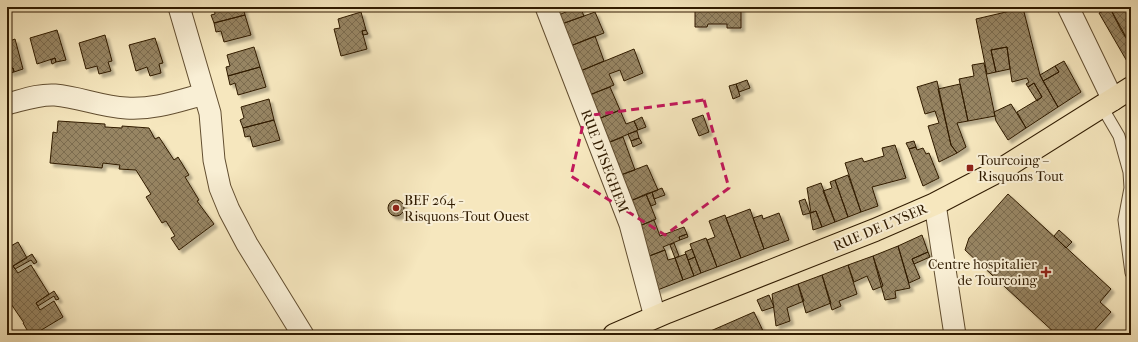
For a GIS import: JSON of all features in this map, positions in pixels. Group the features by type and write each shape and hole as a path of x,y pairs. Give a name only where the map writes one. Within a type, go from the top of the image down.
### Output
{"main road":[{"name":"RUE DE L'YSER","path":"614,335 655,317 875,230 935,204 1002,169 1108,104 1131,88"}],"street":[{"path":"179,7 211,123 216,176 229,210 247,244 303,335"},
{"name":"RUE D'ISEGHEM","path":"546,7 630,224 655,317"},
{"path":"1068,7 1108,104"},
{"path":"7,104 35,96 56,95 113,107 141,108 152,107 204,94"},
{"path":"935,204 955,335"}],"lane":[{"path":"1108,104 1128,166 1130,188 1124,215 1128,226 1131,273"}],"highlighted area":[{"path":"704,100 729,188 665,235 571,176 585,116"}],"building":[{"path":"214,7 243,7 245,15 214,23 211,15 215,14"},
{"path":"580,7 584,16 559,25 556,16"},
{"path":"695,7 741,7 741,28 727,28 727,24 708,24 707,27 695,27"},
{"path":"1127,7 1131,14 1131,46 1121,30 1110,8"},
{"path":"1127,7 1131,7 1131,14"},
{"path":"1023,8 1040,75 1058,107 1026,128 1017,112 1042,97 1034,83 1028,87 1026,84 1029,82 1027,78 1012,82 1007,47 991,50 996,72 987,74 976,19"},
{"path":"1110,8 1131,46 1131,60 1128,63 1099,13"},
{"path":"361,12 366,30 362,31 367,49 341,56 334,29 340,28 338,19"},
{"path":"595,12 604,33 568,47 559,25"},
{"path":"245,15 251,35 224,42 221,31 216,32 214,23"},
{"path":"57,30 66,60 56,62 55,58 37,64 30,38"},
{"path":"366,30 368,34 363,35 362,31"},
{"path":"105,35 112,61 108,62 111,71 99,74 97,66 86,69 79,43"},
{"path":"595,36 604,61 578,72 568,47"},
{"path":"155,38 163,63 159,64 161,73 150,76 147,67 136,71 129,45"},
{"path":"15,39 23,69 14,72 13,68 7,70 7,42"},
{"path":"254,47 260,67 228,76 226,67 230,66 227,55"},
{"path":"1007,47 1010,69 996,72 991,50"},
{"path":"634,49 643,73 624,81 620,70 609,74 614,85 587,96 578,72"},
{"path":"55,58 56,62 52,64 51,60"},
{"path":"1064,61 1081,92 1058,107 1043,81 1059,72 1055,66"},
{"path":"984,63 995,116 968,121 959,79 974,76 972,65"},
{"path":"1055,66 1059,72 1043,81 1040,75"},
{"path":"260,67 266,87 238,95 235,83 230,85 228,76"},
{"path":"13,68 14,72 10,73 9,69"},
{"path":"747,80 750,88 739,92 736,84"},
{"path":"937,81 951,145 957,153 939,162 928,126 939,123 935,111 925,114 917,87"},
{"path":"1034,83 1042,97 1037,101 1028,87"},
{"path":"736,84 740,96 733,99 729,86"},
{"path":"960,84 968,121 957,123 966,147 957,153 951,145 938,89"},
{"path":"610,87 620,110 596,120 587,96"},
{"path":"269,99 274,120 243,128 240,120 244,118 241,107"},
{"path":"1011,104 1026,128 1008,140 996,121 994,112"},
{"path":"620,110 626,124 634,121 638,130 605,144 596,120"},
{"path":"703,115 709,132 699,136 692,119"},
{"path":"642,117 646,127 638,130 634,121"},
{"path":"274,120 280,140 253,147 250,136 245,137 243,128"},
{"path":"58,121 105,124 105,127 122,128 122,126 149,128 155,139 159,137 174,160 178,157 189,175 185,177 199,200 197,201 214,224 179,250 171,238 175,236 166,221 162,223 146,197 151,194 136,170 119,169 120,165 103,163 102,168 50,163 53,132 57,133"},
{"path":"637,131 639,138 631,141 628,134"},
{"path":"623,137 635,170 618,176 605,144"},
{"path":"639,138 642,143 633,147 631,141"},
{"path":"914,141 916,147 909,149 906,143"},
{"path":"895,145 906,178 872,187 878,206 861,212 845,163 862,158 864,162 884,156 882,148"},
{"path":"916,147 917,150 923,148 926,154 929,153 939,178 923,186 909,149"},
{"path":"647,165 658,190 628,202 618,176"},
{"path":"848,175 861,212 848,217 835,180"},
{"path":"835,180 848,217 835,222 823,191 832,188 830,182"},
{"path":"821,183 835,222 822,227 816,211 811,213 807,188"},
{"path":"662,188 665,195 654,199 652,192"},
{"path":"652,192 656,204 651,206 646,194"},
{"path":"646,194 656,219 637,227 628,202"},
{"path":"1008,194 1111,289 1100,302 1111,312 1090,335 1057,335 965,250 969,238"},
{"path":"805,199 810,213 803,215 799,201"},
{"name":"BEF 264 - Risquons-Tout Ouest","path":"393,200 399,200 404,205 402,214 399,216 393,216 388,211 388,205"},
{"path":"750,209 764,249 741,258 726,218"},
{"path":"816,211 822,227 813,230 810,213"},
{"path":"779,213 789,240 764,249 753,218 762,215 763,219"},
{"path":"725,215 741,258 717,267 707,240 715,237 709,221"},
{"path":"654,220 660,236 684,227 687,234 679,237 680,240 663,247 665,250 649,256 637,227"},
{"path":"1059,230 1072,242 1066,248 1054,236"},
{"path":"687,234 688,237 680,240 679,237"},
{"path":"922,235 928,252 912,259 920,278 909,283 898,246"},
{"path":"706,238 717,267 701,273 690,244"},
{"path":"18,242 27,258 13,266 18,273 31,265 49,294 36,303 40,310 54,301 63,317 33,335 30,335 24,323 7,298 7,248"},
{"path":"674,243 679,256 675,258 670,245"},
{"path":"898,246 910,288 895,291 896,298 885,300 873,256"},
{"path":"692,249 695,257 688,260 685,252"},
{"path":"665,250 668,260 675,258 683,280 655,291 647,257"},
{"path":"928,252 930,257 914,264 912,259"},
{"path":"32,254 37,262 34,264 31,260 15,269 13,266"},
{"path":"686,254 694,276 683,280 675,258"},
{"path":"873,256 883,286 873,290 867,276 854,282 848,265"},
{"path":"695,257 701,273 694,276 688,260"},
{"path":"848,265 857,294 839,301 841,306 832,310 822,275"},
{"path":"822,275 831,303 806,313 798,284"},
{"path":"798,284 804,301 787,308 790,321 776,326 772,294"},
{"path":"54,291 59,299 56,300 54,296 38,306 36,303"},
{"path":"769,295 774,307 762,311 757,300"},
{"path":"754,312 765,335 707,335 706,333"}],"place":[{"name":"Tourcoing – Risquons Tout","path":"970,168"},
{"name":"BEF 264 - Risquons-Tout Ouest","path":"396,208"},
{"name":"Centre hospitalier de Tourcoing","path":"1046,272"}]}
